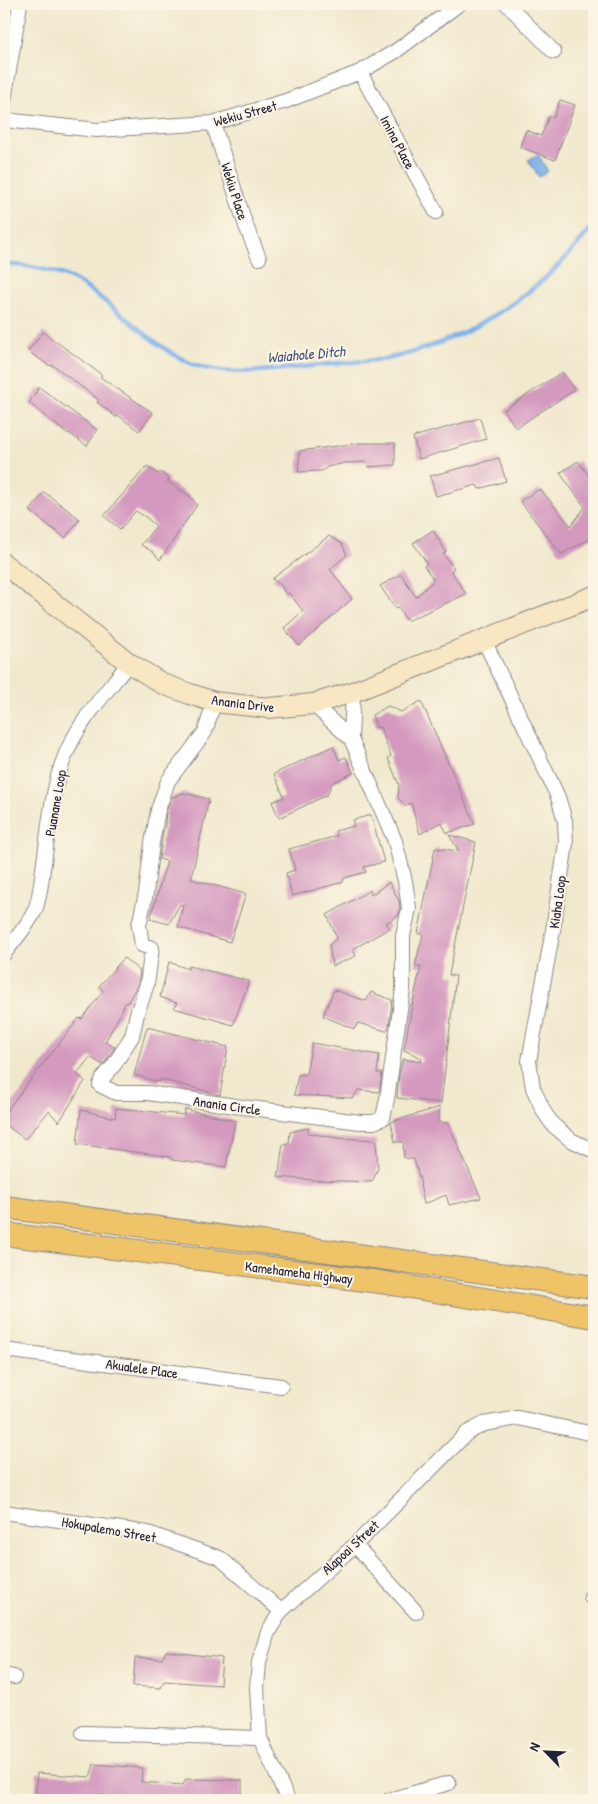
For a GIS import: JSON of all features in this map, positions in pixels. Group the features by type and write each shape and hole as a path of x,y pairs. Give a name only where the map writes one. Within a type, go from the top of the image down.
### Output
{"main road":[{"name":"Kamehameha Highway","path":"4,1207 594,1287"},
{"name":"Kamehameha Highway","path":"4,1234 380,1282 594,1317"}],"street":[{"path":"4,100 20,4"},
{"name":"Wekiu Street","path":"4,120 97,130 213,123 286,101 360,72 396,50 459,4"},
{"path":"507,4 554,52"},
{"name":"Imina Place","path":"360,72 436,212"},
{"name":"Wekiu Place","path":"213,123 246,226 259,258"},
{"name":"Anania Drive","path":"4,564 129,662 164,684 214,702 269,708 313,704 353,692 594,596"},
{"name":"Kiaha Loop","path":"484,640 558,797 565,821 566,842 529,1061 534,1088 544,1112 553,1125 572,1140 594,1151"},
{"name":"Puanane Loop","path":"4,954 35,911 40,894 61,764 70,744 87,716 129,662"},
{"name":"Anania Circle","path":"351,739 353,692"},
{"name":"Anania Circle","path":"214,702 206,732 168,781 158,810 140,925 142,945 152,948 147,984 132,1036 100,1086 116,1093 148,1093 235,1106 360,1122 374,1122 383,1118 387,1099 403,989 403,936 409,908 405,881 395,842 351,739 313,704"},
{"name":"Akualele Place","path":"4,1350 281,1386"},
{"name":"Alapoai Street","path":"288,1800 260,1738 257,1688 258,1662 268,1632 281,1611 355,1544 467,1433 484,1424 518,1418 594,1434"},
{"name":"Hokupalemo Street","path":"4,1512 148,1533 220,1558 281,1611"},
{"path":"355,1544 416,1612"},
{"path":"83,1733 260,1738"},
{"path":"389,1800 449,1783"}],"water":[{"path":"538,154 548,171 539,177 528,160"}],"building":[{"path":"560,100 575,105 555,160 520,147 526,130 541,136 549,116 554,117"},
{"path":"43,332 102,375 100,377 153,413 139,431 119,416 116,417 97,402 99,400 54,366 48,365 28,351"},
{"path":"562,372 574,390 516,428 504,410"},
{"path":"39,387 97,430 87,446 69,433 66,433 29,403"},
{"path":"480,418 486,439 419,459 413,437"},
{"path":"360,443 395,443 395,465 368,467 367,462 345,463 327,467 322,471 298,472 300,451"},
{"path":"499,458 506,481 479,489 477,485 436,496 430,476"},
{"path":"578,461 594,483 594,537 561,554 520,501 540,489 571,526 585,507 560,473"},
{"path":"147,466 169,479 167,481 190,496 197,505 160,560 153,552 141,545 156,526 147,518 136,511 120,529 104,516"},
{"path":"44,492 80,519 65,538 30,511"},
{"path":"433,530 446,552 443,554 454,568 451,571 466,594 407,621 398,607 395,608 380,586 401,574 416,597 434,580 424,566 427,563 413,543"},
{"path":"329,536 342,544 347,555 330,569 352,599 299,646 284,628 303,611 289,593 286,595 281,585 272,579"},
{"path":"421,701 475,824 447,833 441,822 420,834 411,803 406,806 398,798 399,785 388,758 391,756 380,727 377,728 372,715 388,706 401,712"},
{"path":"333,746 339,760 346,757 353,773 332,783 327,795 279,818 272,802 284,797 274,774"},
{"path":"183,793 209,799 191,879 246,894 230,942 178,927 183,905 180,904 169,924 150,919 167,861 159,859 166,812 172,797"},
{"path":"371,815 384,862 364,867 366,872 344,878 343,882 292,896 286,873 295,870 289,849 337,836 335,831 354,826 353,820"},
{"path":"449,835 476,842 449,975 456,976 441,1103 397,1098 399,1074 403,1059 421,1062 422,1058 404,1050 421,966 415,966 423,934 418,934 435,848 459,851"},
{"path":"389,882 399,901 400,908 398,916 386,923 390,928 353,949 356,956 332,966 329,945 337,938 327,915 370,890 371,895"},
{"path":"124,958 140,971 138,984 128,1002 125,1003 105,1042 115,1047 103,1065 90,1057 77,1074 85,1081 59,1122 49,1111 25,1139 4,1124 4,1114 79,1018 82,1019 103,991 99,986"},
{"path":"169,962 188,969 189,966 249,981 233,1025 174,1008 177,1003 160,997"},
{"path":"334,990 366,1001 371,992 392,1000 389,1027 386,1031 358,1023 354,1029 323,1016"},
{"path":"147,1027 228,1047 220,1095 160,1079 159,1082 134,1075"},
{"path":"312,1043 379,1055 377,1073 382,1073 379,1092 358,1090 353,1098 294,1095 298,1075 306,1074"},
{"path":"440,1107 438,1122 448,1123 481,1198 449,1205 446,1195 424,1204 414,1159 404,1158 403,1142 395,1142 391,1122"},
{"path":"116,1108 184,1115 185,1109 235,1121 226,1167 77,1144 81,1110 115,1118"},
{"path":"308,1128 308,1133 337,1138 376,1140 378,1168 372,1182 278,1177 283,1144 289,1143 290,1132"},
{"path":"166,1651 222,1658 220,1685 164,1681 161,1688 133,1686 135,1658 162,1659"},
{"path":"94,1764 142,1768 141,1782 183,1785 186,1779 242,1780 242,1800 160,1800 90,1795 89,1800 35,1800 37,1773 90,1777"}],"waterway":[{"name":"Waiahole Ditch","path":"4,265 37,268 72,279 105,301 146,335 174,355 202,367 228,372 241,372 388,359 453,337 480,324 506,308 531,289 554,269 594,223"}]}
